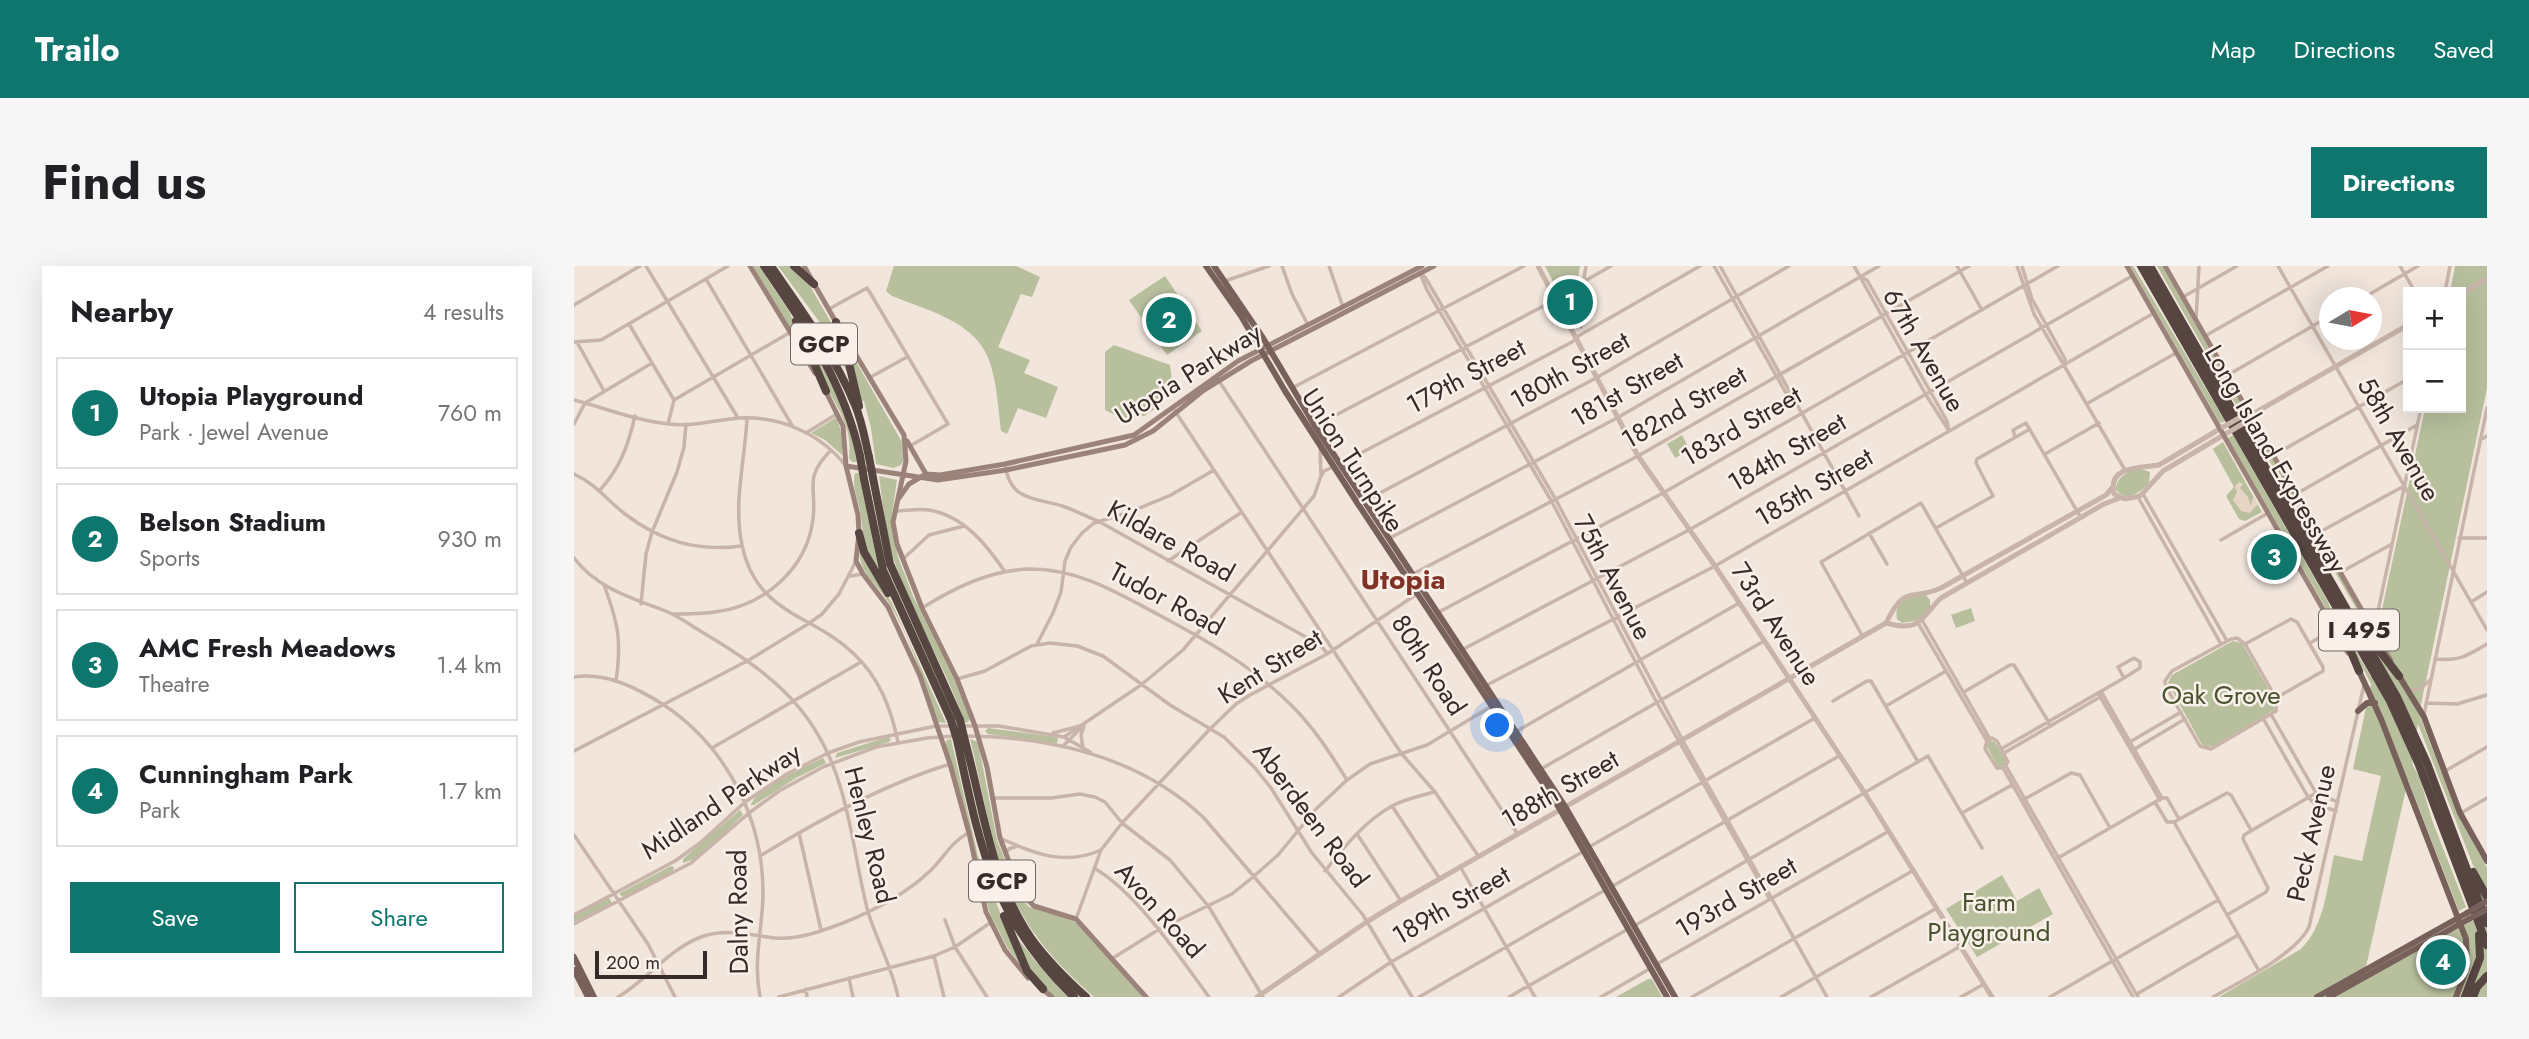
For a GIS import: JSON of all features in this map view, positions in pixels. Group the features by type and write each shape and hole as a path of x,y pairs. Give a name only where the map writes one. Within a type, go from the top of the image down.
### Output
{"highway":[{"name":"GCP","path":"764,266 815,344 839,388 865,457"},
{"name":"GCP","path":"771,266 833,359 856,407 863,430 883,569 955,720"},
{"path":"794,266 814,284"},
{"path":"2135,266 2176,319"},
{"name":"Long Island Expressway","path":"2141,266 2176,319 2324,568 2402,706 2487,923"},
{"path":"2153,266 2176,319"},
{"path":"789,305 826,391"},
{"name":"Long Island Expressway","path":"2176,319 2394,710 2419,765 2487,945"},
{"path":"836,322 858,399 863,430"},
{"name":"GCP","path":"868,479 890,564 955,720 1007,894 1031,938 1068,981 1086,997"},
{"path":"859,533 864,552 924,659"},
{"path":"2301,544 2337,617 2359,671"},
{"path":"2324,568 2366,633 2399,676"},
{"name":"GCP","path":"961,740 982,847 999,896 1041,964 1074,997"},
{"path":"2445,813 2487,899"},
{"path":"2459,872 2481,944 2479,963 2468,995"},
{"path":"999,896 1018,956 1043,989"},
{"path":"2468,995 2487,976"}],"main road":[{"path":"750,266 838,413 845,435 846,466 855,498 859,533 856,561 888,607 920,676 950,764 969,833 982,900 990,923 1016,965 1052,997"},
{"path":"804,266 926,474"},
{"name":"Union Turnpike","path":"1206,266 1291,388 1456,653 1563,809"},
{"name":"Union Turnpike","path":"1214,266 1320,445 1365,501 1541,769 1631,927 1667,997"},
{"name":"Utopia Parkway","path":"919,476 938,480 1125,445 1153,430 1174,409 1217,378 1419,268 1434,266"},
{"path":"2127,266 2226,434 2268,513 2366,683 2466,939 2468,956 2456,997"},
{"path":"2165,266 2424,717 2460,813 2487,860"},
{"path":"904,435 906,461 893,522 902,560 957,679 979,736 1000,838 1021,893 1026,901 1034,905 1076,919 1146,997"},
{"path":"846,466 919,476"},
{"name":"Utopia Parkway","path":"919,476 1005,467"},
{"path":"894,511 901,493 919,476"},
{"path":"2358,711 2363,705 2375,703"},
{"path":"2468,916 2487,899"},
{"path":"2317,997 2468,916 2487,909"},
{"path":"2329,997 2459,921"},
{"path":"574,957 594,997"},
{"name":"Union Turnpike","path":"1653,967 1675,997"},
{"path":"574,970 588,997"}],"street":[{"path":"574,305 640,266"},
{"path":"646,266 738,418"},
{"path":"604,391 575,342 601,341 728,266"},
{"path":"1225,281 1269,266"},
{"path":"1282,266 1292,294 1310,328"},
{"path":"1329,266 1344,310"},
{"path":"1291,388 1524,266"},
{"name":"73rd Avenue","path":"1538,266 1638,456 1740,603 1914,870 1992,997"},
{"path":"1581,327 1580,304 1586,266"},
{"path":"1583,282 1611,266"},
{"name":"179th Street","path":"1321,477 1324,471 1576,339 1700,266"},
{"path":"1714,266 1735,297 1779,375 1786,393 1793,400 1859,516"},
{"path":"1720,266 1724,279"},
{"name":"180th Street","path":"1365,501 1596,378 1789,266"},
{"name":"67th Avenue","path":"1854,266 1861,277 1867,280 1949,432"},
{"name":"181st Street","path":"1390,538 1617,418 1879,266"},
{"path":"1957,266 1982,310"},
{"name":"182nd Street","path":"1413,574 1638,456 1969,266"},
{"path":"2020,266 2025,286 2044,326 2065,359 2065,365 2125,470"},
{"name":"183rd Street","path":"1438,612 1663,493 2059,266"},
{"path":"2196,320 2199,266"},
{"path":"2183,297 2237,266"},
{"name":"58th Avenue","path":"2278,266 2487,630"},
{"path":"2205,336 2328,266"},
{"path":"2400,266 2412,287"},
{"path":"2382,287 2418,266"},
{"path":"2446,287 2451,266"},
{"name":"75th Avenue","path":"1419,268 1554,501 1681,742 1827,997"},
{"name":"184th Street","path":"1456,653 1689,530 2132,276"},
{"path":"706,279 793,427"},
{"path":"2466,291 2487,279"},
{"path":"829,309 867,288 908,356 947,424 910,446"},
{"path":"1315,426 1556,300"},
{"name":"185th Street","path":"1487,685 1715,566 2154,313"},
{"path":"2228,375 2319,322"},
{"path":"629,324 674,400 668,424"},
{"path":"2249,416 2226,434 2162,471 2141,496 2120,498 2104,504 1941,598 1920,622 1900,625 1886,623 1897,603 1908,595 1927,594 2106,495 2115,479 2125,470 2159,465 2403,327"},
{"path":"674,400 789,333"},
{"path":"2088,403 2176,353"},
{"path":"869,378 908,356"},
{"path":"574,424 585,403 652,363"},
{"name":"80th Road","path":"1217,378 1518,835"},
{"path":"2274,456 2403,382"},
{"path":"574,400 668,424 747,418 793,427 831,450 846,466"},
{"path":"2424,717 2487,408"},
{"path":"1174,409 1401,753 1435,792 1479,857"},
{"path":"806,433 838,413"},
{"path":"2374,631 2420,413"},
{"path":"600,490 624,457 635,416"},
{"path":"747,418 746,451 739,484 738,509 742,546 752,571 766,593 786,611 829,635 861,662 877,683 889,706 898,743"},
{"path":"2015,437 2013,430 2025,423 2081,518"},
{"path":"2045,454 2099,423"},
{"path":"641,604 642,576 652,532 677,472 684,447 686,424"},
{"path":"2296,494 2417,425"},
{"path":"1936,528 1993,496 1976,463 1977,459 2030,429"},
{"path":"2480,440 2487,436"},
{"path":"1063,747 1064,737 1141,685 1197,636 1314,496 1321,477 1320,445"},
{"path":"671,614 695,614 735,608 766,593 788,575 805,547 813,520 813,477 831,450"},
{"name":"Kildare Road","path":"1005,467 1016,491 1024,497 1063,506 1098,521 1314,642 1327,654"},
{"path":"2147,467 2154,479"},
{"path":"957,679 985,671 1037,644 1061,592 1065,561 1071,547 1082,533 1098,521 1130,512 1171,495 1214,470"},
{"path":"574,474 588,480 623,513 652,532 694,547 742,546"},
{"path":"2318,533 2404,486"},
{"path":"2112,488 2114,494 2120,498"},
{"path":"2141,496 2227,641"},
{"path":"2141,496 2221,644"},
{"path":"1863,637 1821,562 1921,503 1968,583"},
{"path":"894,511 929,510 949,516 988,547 1005,572"},
{"path":"1168,561 1242,512"},
{"path":"2221,540 2268,513"},
{"path":"902,560 929,535 964,526"},
{"path":"1869,533 1886,564"},
{"path":"2459,538 2487,538"},
{"path":"2341,572 2392,544"},
{"name":"Henley Road","path":"575,561 620,594 671,614 749,660 794,701 815,729 832,762 846,809 868,911 891,969 898,997"},
{"path":"574,751 749,660 808,624 832,603 850,576 856,561"},
{"name":"Tudor Road","path":"922,608 980,578 1005,572 1030,569 1064,572 1096,582 1197,636 1269,684 1313,729 1347,780"},
{"path":"850,576 863,574"},
{"path":"604,583 619,629 621,649 616,681"},
{"path":"2471,602 2487,592"},
{"path":"611,602 620,594"},
{"name":"Kent Street","path":"1101,850 1122,823 1236,704 1327,654 1418,594"},
{"path":"1927,594 1931,598 1932,606"},
{"path":"1517,731 1740,603"},
{"path":"2364,614 2372,615 2378,609"},
{"path":"1892,611 1900,625"},
{"path":"690,625 695,614"},
{"path":"2245,644 2291,619 2298,622 2323,671 2276,698"},
{"path":"1920,622 1988,740 1985,748 1997,768 2004,767 2008,762 2003,751 1997,741 1988,740"},
{"name":"188th Street","path":"1261,996 1401,901 1886,623"},
{"path":"2310,643 2334,629"},
{"path":"1314,642 1324,636"},
{"path":"2237,638 2245,644 2276,698 2276,711 2210,749 2200,746 2166,687 2167,676 2227,641 2237,638"},
{"path":"1541,769 1764,641"},
{"name":"Aberdeen Road","path":"1037,644 1065,644 1090,650 1231,743 1255,768 1325,871 1368,921 1412,997"},
{"path":"2435,659 2461,659 2487,644"},
{"path":"2003,751 2140,668 2139,660 2134,659 2118,667 2124,677"},
{"path":"712,748 861,662"},
{"path":"1962,693 2010,665 2014,666 2050,724"},
{"path":"1885,706 1948,670"},
{"name":"Dalny Road","path":"574,677 601,677 644,693 683,718 712,748 730,773 749,813 760,856 763,896 756,976 760,997"},
{"path":"2407,690 2422,688 2431,679"},
{"path":"1833,701 1869,681 1918,762"},
{"name":"Peck Avenue","path":"2213,997 2259,971 2295,945 2309,928 2339,803 2362,687 2366,683"},
{"path":"2100,694 2159,800 2167,822 2174,822 2227,793 2231,795 2251,830"},
{"path":"2427,703 2457,704 2487,695"},
{"path":"1113,958 1158,930 1209,907 1253,877 1278,855 1317,808 1347,780 1370,764 1427,745 1492,706"},
{"path":"2128,743 2180,712"},
{"path":"2272,715 2316,793 2339,803"},
{"name":"189th Street","path":"1339,997 1391,962 1815,718"},
{"path":"2132,750 2185,719"},
{"path":"2264,720 2308,797 2315,804 2336,811"},
{"path":"1048,733 1085,724"},
{"path":"1063,747 1085,724"},
{"path":"1083,749 1081,735 1085,724"},
{"name":"Midland Parkway","path":"574,915 675,861 745,803 787,774 828,753 896,733 936,726 999,726 1064,737 1083,749 1160,782 1204,818 1320,954"},
{"name":"Midland Parkway","path":"574,924 681,869 779,791 832,762 869,749 940,737 979,736 1063,747 1098,756"},
{"path":"2445,771 2487,747"},
{"path":"2283,754 2291,749"},
{"path":"1419,997 1839,756"},
{"path":"1509,997 1928,756 1982,848"},
{"path":"760,856 799,833 914,776 950,764"},
{"path":"2004,767 2134,996 2238,935"},
{"path":"2023,800 2071,773 2076,773 2080,775 2110,828"},
{"path":"1962,813 2014,784"},
{"path":"1325,871 1357,834 1392,806 1435,792"},
{"path":"2227,915 2266,892 2268,888 2243,839 2251,830 2316,793"},
{"path":"993,798 1051,798 1087,794 1105,802 1122,823 1170,860 1209,907 1261,996"},
{"path":"2057,859 2159,800 2167,798 2179,819"},
{"path":"2460,813 2487,798"},
{"path":"1392,806 1440,879"},
{"path":"2174,822 2259,971"},
{"name":"193rd Street","path":"1601,997 1889,831"},
{"path":"799,833 821,931"},
{"path":"618,997 688,943 702,937 736,932 788,937 821,931 868,911 917,882 930,871 951,844 969,833"},
{"path":"1357,834 1401,901"},
{"path":"574,835 659,965 675,997"},
{"name":"Avon Road","path":"1000,838 1017,846 1062,859 1088,856 1101,850"},
{"path":"1006,853 1017,846"},
{"name":"Avon Road","path":"1101,850 1094,868 1121,888 1158,930 1209,997"},
{"path":"675,861 681,869"},
{"path":"1461,867 1535,997"},
{"path":"1076,919 1094,868"},
{"path":"1692,997 1914,870"},
{"path":"2050,997 2218,900"},
{"path":"1782,997 1937,908"},
{"path":"945,920 955,947 987,997"},
{"path":"779,997 934,956 955,947 990,923"},
{"path":"1871,997 1961,946"},
{"path":"934,956 944,997"},
{"path":"849,978 853,997"},
{"path":"1961,997 1984,984"},
{"path":"806,989 807,997"}],"green space":[{"path":"753,266 759,266 789,311 811,363"},
{"path":"778,266 792,266 807,281 843,343 849,376 821,324"},
{"path":"894,266 1016,266 1040,277 1032,297 1021,294 998,347 1030,360 1024,373 1058,387 1046,418 1018,408 1007,434 1001,431 994,377 982,347 961,326 886,291"},
{"path":"1545,266 1580,266 1575,320 1573,321"},
{"path":"2130,266 2133,266 2225,421 2220,423"},
{"path":"2157,266 2162,266 2245,410 2240,412"},
{"path":"2455,266 2487,266 2487,388 2419,714 2458,815 2487,868 2487,891 2473,865 2418,724 2413,766 2420,778 2432,820 2466,907 2459,911 2408,780 2363,980 2487,913 2487,997 2219,997 2301,949 2309,939 2324,905 2334,855 2362,861 2381,776 2353,769 2371,684 2354,651 2371,677 2376,642 2249,426 2253,424 2376,638 2424,413 2466,413 2466,287 2451,287"},
{"path":"1165,276 1202,331 1167,355 1129,300"},
{"path":"806,335 838,391 859,462 852,462 849,458 846,427 820,376"},
{"path":"1114,345 1170,365 1172,381 1162,404 1144,416 1121,418 1105,410 1105,352"},
{"path":"847,346 902,442 904,459 901,465 893,468 876,464 871,428"},
{"path":"837,417 842,437 842,455 825,440 811,433"},
{"path":"1682,435 1690,450 1675,458 1667,444"},
{"path":"2233,435 2327,600 2343,638 2228,438"},
{"path":"2223,442 2262,512 2245,521 2239,519 2226,496 2234,487 2213,449"},
{"path":"2139,468 2150,472 2149,483 2133,495 2120,494 2116,485 2120,478"},
{"path":"855,473 859,473 878,567 875,569 864,541 854,487"},
{"path":"879,476 897,480 891,521 898,557 913,596 953,676 970,719 968,722 965,723 896,566 887,533"},
{"path":"860,549 892,603 946,723 937,722 903,629 887,600 864,570"},
{"path":"1926,595 1930,600 1930,607 1919,620 1902,623 1897,619 1900,603 1915,596"},
{"path":"1971,608 1975,621 1956,628 1951,615"},
{"name":"Oak Grove","path":"2233,641 2242,643 2275,700 2274,710 2214,746 2206,747 2201,743 2168,683 2172,675"},
{"path":"988,728 1058,738 1057,743 988,734 985,731"},
{"path":"888,737 891,739 889,742 835,758 837,753"},
{"path":"951,739 978,856 1020,964 1007,947 990,914 945,744"},
{"path":"970,739 978,742 997,840 1020,897 1029,907 1070,919 1080,926 1143,997 1094,997 1060,965 1022,915 1000,863"},
{"path":"1992,741 2006,760 2005,765 1998,767 1987,747 1987,743"},
{"path":"823,758 826,763 751,805 771,785"},
{"path":"740,810 743,815 714,843 699,856 683,863 683,859"},
{"path":"671,866 674,867 673,871 624,897 620,895 620,893"},
{"name":"Farm Playground","path":"2002,875 2017,901 2039,888 2053,914 1977,957 1946,909"},
{"path":"2480,893 2487,900 2487,913"},
{"path":"609,898 612,903 574,922 574,916"},
{"path":"1013,932 1036,962 1069,997 1054,997 1033,977"},
{"path":"1652,979 1662,997 1616,997"}],"shaded area":[{"path":"2239,482 2243,484 2240,488 2248,497 2251,506 2253,497 2258,504 2250,513 2241,511 2233,500 2237,492 2235,486"}],"place":[{"name":"Utopia Playground","path":"1570,302"},
{"name":"Belson Stadium","path":"1169,320"},
{"name":"AMC Fresh Meadows","path":"2274,557"},
{"name":"Cunningham Park","path":"2443,962"}],"district":[{"name":"Utopia","path":"1403,579"}]}
